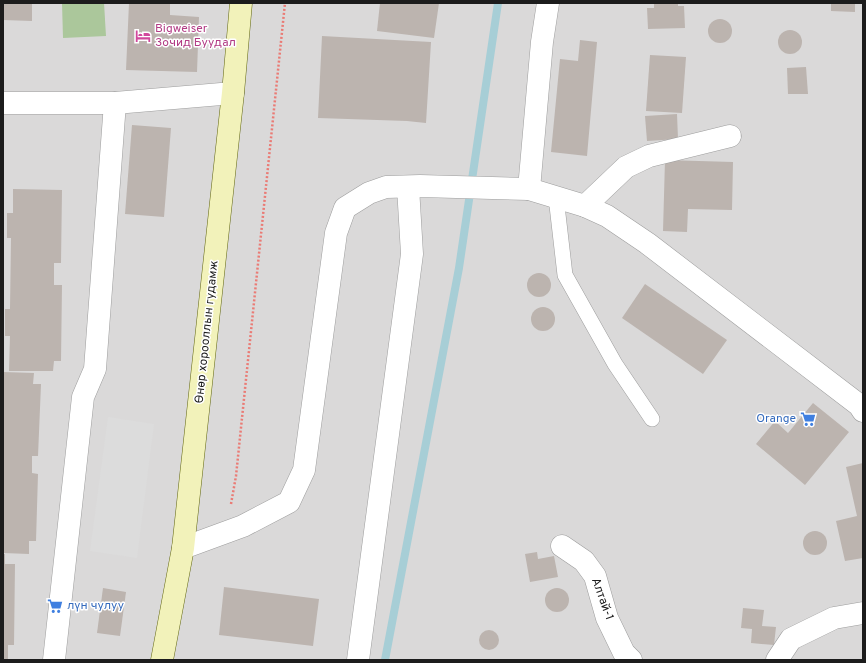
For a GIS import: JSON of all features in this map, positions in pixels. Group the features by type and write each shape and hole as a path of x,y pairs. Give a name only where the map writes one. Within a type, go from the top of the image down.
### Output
{"main road":[{"name":"Өнөр хорооллын гудамж","path":"162,660 182,548 233,93 241,3"}],"street":[{"path":"529,189 542,42 548,3"},
{"path":"3,103 115,103 233,93"},
{"path":"54,660 83,397 95,369 115,103"},
{"path":"585,206 626,167 649,156 730,136"},
{"path":"358,660 412,254 414,186"},
{"path":"182,548 243,526 289,502 304,470 336,233 345,208 375,191 386,187 414,186 529,189 585,206 607,216 647,243 862,407"},
{"name":"Алтай-1","path":"562,546 584,561 595,576 608,618 624,653 631,660"},
{"path":"777,660 790,639 834,618 863,613"}],"lane":[{"path":"556,197 565,275 615,364 652,419"}],"path":[{"path":"226,532 236,476 285,3"}],"shaded area":[{"path":"3,3 863,3 863,660 3,660"},
{"path":"108,417 154,424 137,558 90,551"}],"green space":[{"path":"62,3 104,3 106,36 63,38"}],"building":[{"path":"3,3 32,3 32,21 3,20"},
{"path":"129,3 170,3 170,15 199,17 197,72 126,70"},
{"path":"380,3 439,3 434,38 377,31"},
{"path":"654,3 678,3 678,6 684,6 685,28 648,29 647,8 654,8"},
{"path":"831,3 855,3 855,12 831,11"},
{"path":"720,19 725,20 731,26 731,36 725,42 720,43 715,42 709,36 708,31 709,26 715,20"},
{"path":"790,30 795,31 801,37 801,47 795,53 790,54 785,53 779,47 778,42 779,37 785,31"},
{"path":"322,36 431,42 426,123 318,118"},
{"path":"580,40 597,42 587,156 551,152 560,59 578,61"},
{"path":"650,55 686,57 682,113 646,111"},
{"path":"806,67 808,94 788,94 787,68"},
{"path":"677,114 678,139 647,141 645,116"},
{"path":"132,125 171,128 164,217 125,214"},
{"path":"665,160 733,162 732,210 688,209 687,232 663,231"},
{"path":"13,189 62,190 61,263 54,263 54,285 62,285 61,361 54,361 53,371 9,371 10,336 5,336 5,309 10,309 11,238 7,238 7,213 13,213"},
{"path":"539,273 544,274 550,280 550,290 544,296 539,297 534,296 528,290 527,285 528,280 534,274"},
{"path":"645,284 727,340 703,374 622,318"},
{"path":"543,307 548,308 554,314 554,324 548,330 543,331 538,330 532,324 531,319 532,314 538,308"},
{"path":"3,372 34,373 33,384 41,384 38,456 32,456 32,473 38,474 36,541 29,541 29,554 3,553"},
{"path":"813,403 849,432 805,485 756,444 775,421 788,433"},
{"path":"863,463 863,558 845,561 836,521 857,516 846,467"},
{"path":"815,531 820,532 826,538 826,548 820,554 815,555 810,554 804,548 803,543 804,538 810,532"},
{"path":"537,552 538,559 554,556 558,577 530,582 525,554"},
{"path":"3,554 5,554 5,564 15,564 14,645 8,645 8,660 3,660"},
{"path":"224,587 319,599 313,646 219,635"},
{"path":"103,588 126,592 120,636 97,633"},
{"path":"557,588 566,591 569,600 566,609 557,612 548,609 545,600 548,591"},
{"path":"743,608 764,610 762,626 776,627 774,645 751,643 752,629 741,628"},
{"path":"489,630 496,633 499,640 496,647 489,650 482,647 479,640 482,633"}],"waterway":[{"path":"385,660 459,268 498,3"}],"place":[{"name":"Bigweiser 3очид Буудал","path":"143,36"},
{"name":"Orange","path":"808,419"},
{"name":"лүн чулуу","path":"55,606"}]}
